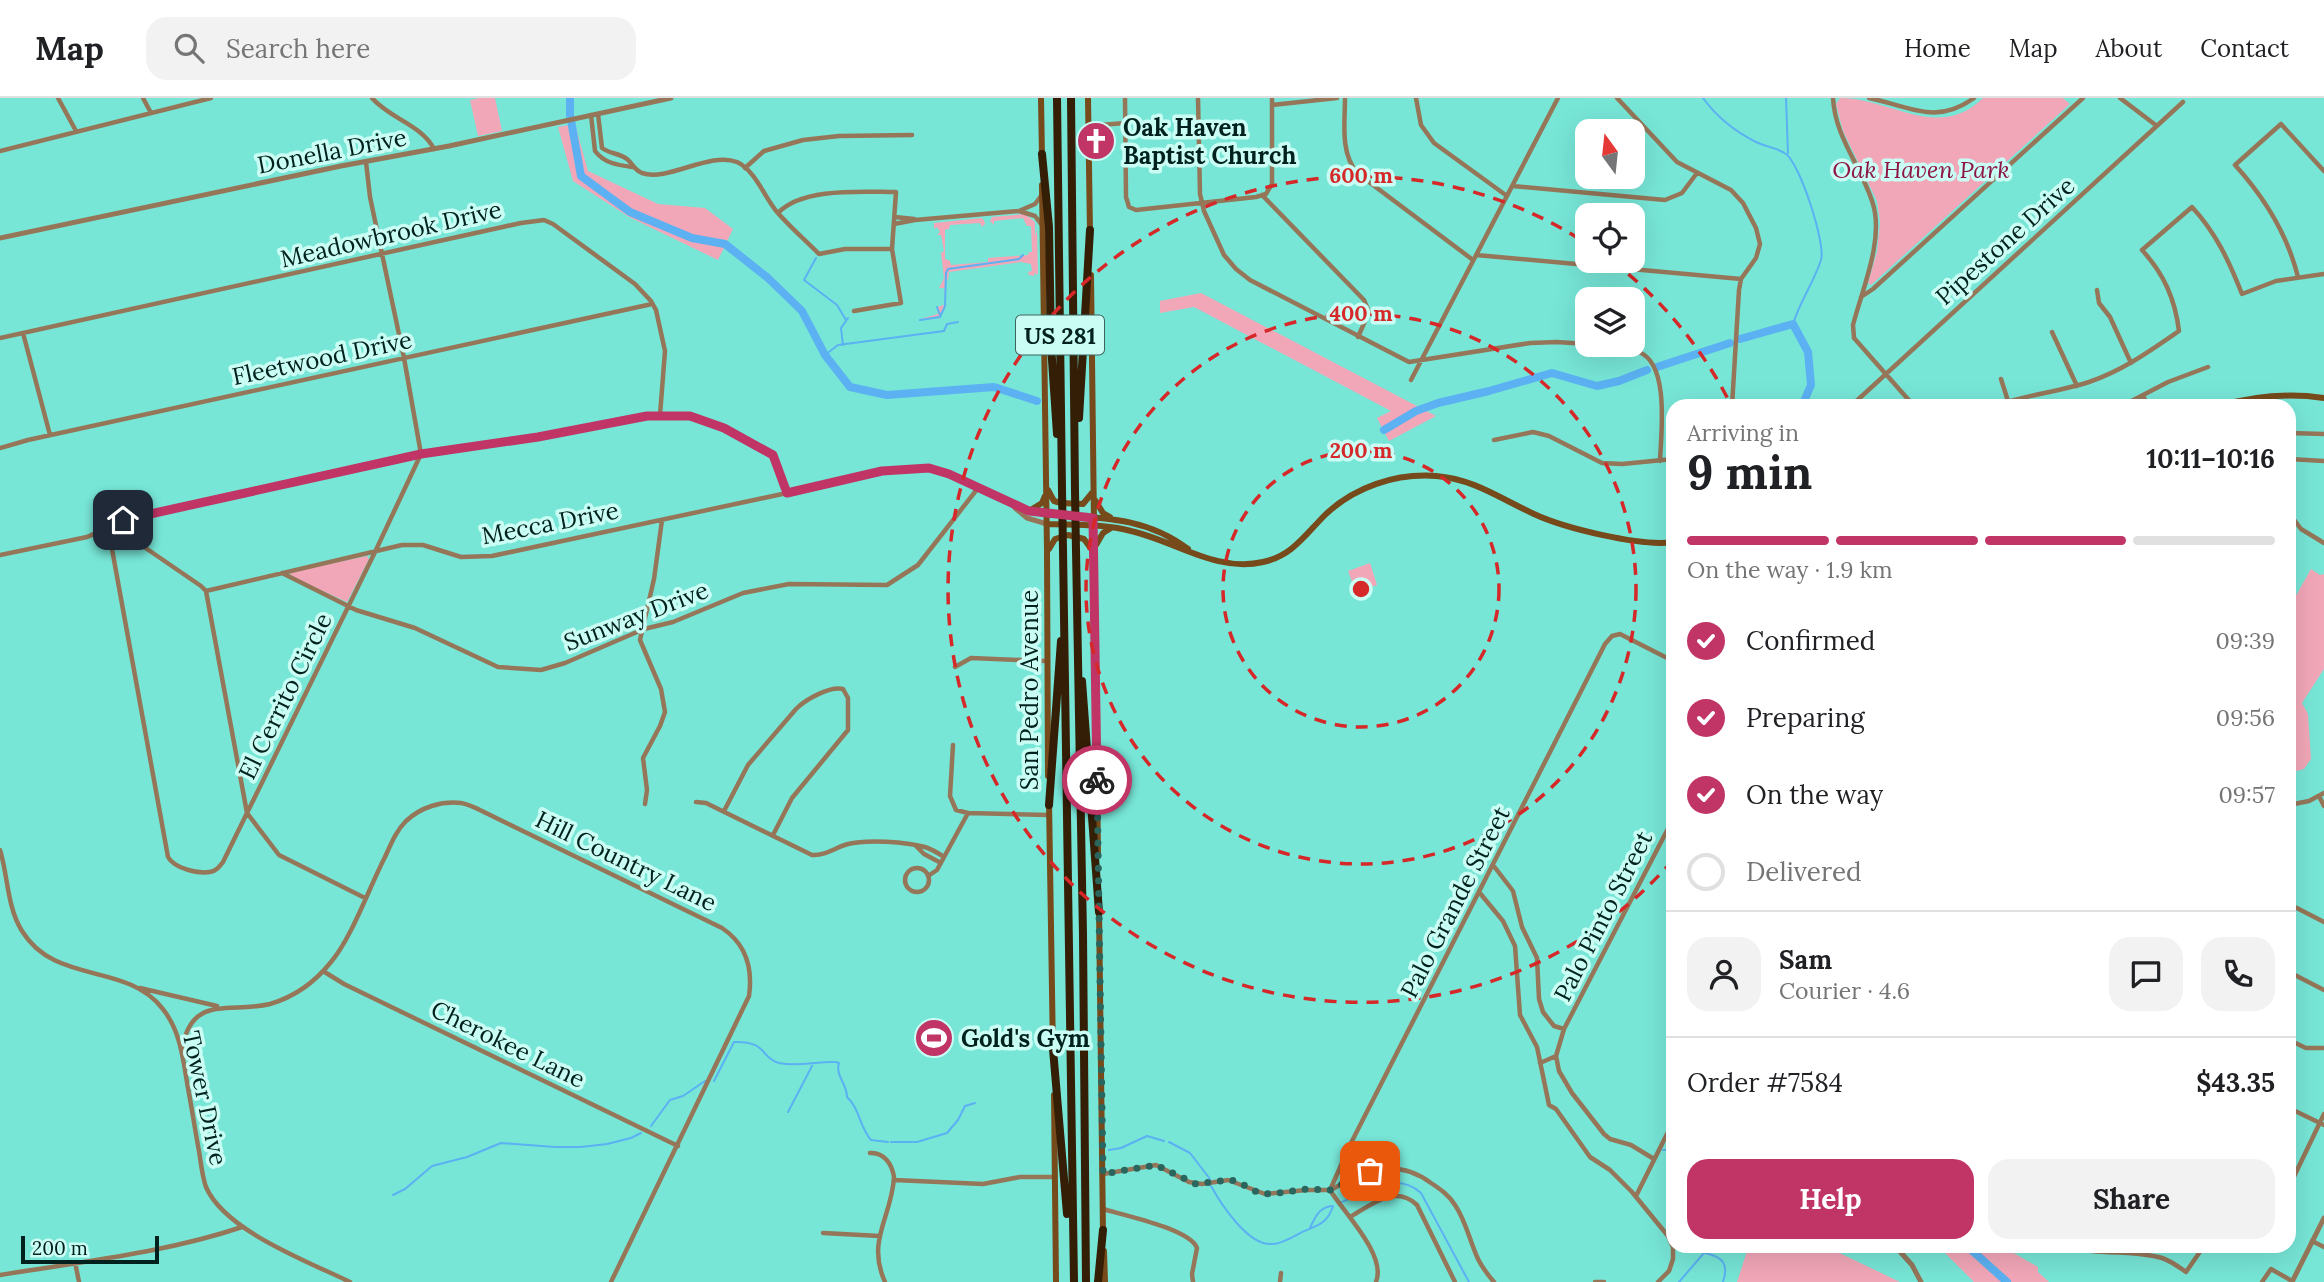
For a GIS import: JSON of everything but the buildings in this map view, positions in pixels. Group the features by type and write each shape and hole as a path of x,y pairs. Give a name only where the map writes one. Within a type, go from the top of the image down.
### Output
{"highway":[{"name":"US 281","path":"1057,98 1073,1282"},
{"name":"US 281","path":"1070,98 1086,1282"},
{"path":"1042,154 1049,227 1051,345 1062,477"},
{"path":"1075,491 1090,230"},
{"path":"1049,805 1064,613"},
{"path":"1077,643 1084,695 1099,912"},
{"path":"1053,1049 1073,1282"},
{"path":"1098,1282 1103,1230"}],"main road":[{"name":"San Pedro Avenue","path":"1041,98 1048,557 1046,660 1056,1282"},
{"path":"1088,98 1105,1282"},
{"path":"2249,399 2272,396 2324,398"},
{"path":"1047,524 1114,528 1144,534 1209,559 1234,564 1253,564 1271,560 1296,547 1327,513 1352,495 1381,482 1419,476 1450,478 1471,483 1554,523 1626,539 1666,542"},
{"path":"1046,485 1051,498 1061,503 1083,504 1093,491"},
{"path":"1093,491 1098,508 1114,519"},
{"path":"1029,511 1042,503 1046,494"},
{"name":"Mecca Drive","path":"1047,514 1131,521 1156,529 1192,552"},
{"path":"1094,553 1102,533 1114,528"},
{"path":"1048,557 1050,545 1055,539 1068,535 1084,539 1094,553"}],"street":[{"path":"58,98 76,131"},
{"path":"143,98 151,113"},
{"path":"1,150 211,98"},
{"path":"372,98 378,106 426,138 434,149"},
{"name":"Donella Drive","path":"0,238 671,98"},
{"path":"1125,98 1126,197 1129,207 1136,210 1262,195 1269,191 1272,184 1272,98"},
{"path":"1198,98 1202,203 1220,246 1236,269 1250,279 1402,359 1420,362 1435,357 1530,343 1575,344"},
{"path":"1272,105 1337,98"},
{"path":"1345,98 1346,148 1353,169 1365,181 1474,257 1741,279"},
{"path":"1416,98 1419,121 1429,138 1507,196"},
{"path":"1410,380 1558,98"},
{"path":"1617,98 1675,160 1724,185 1738,196 1756,228 1759,252 1741,279 1732,399"},
{"path":"1833,98 1839,129 1870,195 1875,214 1874,249 1853,325 1854,338 1908,399"},
{"path":"1869,98 1919,112 1933,113 1954,109 1974,98"},
{"path":"1860,297 1873,289 2082,98"},
{"path":"2120,98 2157,126"},
{"name":"Pipestone Drive","path":"1858,399 2183,102"},
{"path":"598,114 603,148 609,153 624,157 642,173 652,174 722,159 739,163 745,167 778,213 819,254 845,249 892,249"},
{"path":"589,116 598,155 610,163 633,167"},
{"path":"1088,127 1125,123"},
{"path":"2298,277 2292,253 2277,222 2264,199 2235,165 2281,124 2324,171"},
{"path":"745,167 764,150 803,140 839,136 912,135"},
{"path":"366,162 370,197 421,454"},
{"path":"1512,186 1665,200 1682,194 1697,173"},
{"path":"778,213 788,204 800,199 831,193 896,192 892,249 901,303 854,311"},
{"path":"895,221 1019,211 1035,204 1042,195"},
{"path":"1262,195 1364,300 1369,312 1358,337"},
{"path":"2017,399 2077,386 2104,376 2131,363 2179,331 2175,305 2166,282 2142,250 2192,206 2222,247 2242,294 2265,285 2324,274"},
{"path":"1019,211 1035,216 1042,226"},
{"name":"Meadowbrook Drive","path":"0,338 544,220 635,284 646,294 656,310 666,351 660,415"},
{"path":"2097,290 2099,303 2110,317 2131,363"},
{"name":"Fleetwood Drive","path":"0,448 652,304"},
{"path":"2052,332 2077,386"},
{"path":"23,333 50,435"},
{"path":"1645,356 1649,360 1663,395 1660,461"},
{"path":"2137,399 2168,382 2208,367"},
{"path":"2001,379 2007,399"},
{"path":"0,555 87,537 137,516 421,454 538,437 628,418 660,415 690,416 724,428 773,455 787,493"},
{"path":"1494,440 1533,432 1549,436 1602,463 1666,460"},
{"path":"2296,433 2324,434"},
{"name":"El Cerrito Circle","path":"110,526 164,839 171,863 204,872 218,869 421,454"},
{"path":"2296,459 2324,461"},
{"name":"Mecca Drive","path":"206,591 413,544 461,557 484,557 882,471 913,468 929,468 949,474 1010,504 1047,514"},
{"name":"Sunway Drive","path":"282,573 348,607 415,628 498,667 541,670 565,663 644,629 673,622 743,593 789,584 887,585 918,565 978,488"},
{"name":"Mecca Drive","path":"1010,504 1027,518 1047,524"},
{"path":"645,804 647,790 643,758 665,712 661,689 640,640 654,579 662,520"},
{"path":"2296,522 2301,529 2324,543"},
{"path":"110,526 206,591 247,813 279,855 365,898"},
{"name":"Palo Grande Street","path":"1330,1190 1350,1145 1605,644 1617,635 1623,635 1666,657"},
{"path":"955,667 971,659 1046,660"},
{"path":"724,811 748,765 796,709 804,702 834,689 843,690 848,698 848,730 792,798 773,835"},
{"path":"953,745 951,802 956,810 968,813 1049,816"},
{"path":"2296,804 2321,794 2324,806"},
{"path":"695,802 706,803 724,811 812,855 824,854 851,843 915,846 928,848 944,857"},
{"name":"Hill Country Lane","path":"182,1051 187,1032 197,1018 209,1010 272,1003 305,988 323,971 340,949 394,838 405,822 426,807 439,804 464,803 726,930 746,955 751,973 749,996 611,1282"},
{"path":"928,876 937,870 968,813"},
{"name":"Palo Pinto Street","path":"1556,1056 1564,1029 1666,832"},
{"path":"915,846 941,863"},
{"name":"Tower Drive","path":"0,849 16,918 22,931 35,947 66,967 139,988 165,1011 182,1051 204,1181 218,1205 253,1235 350,1282"},
{"path":"1493,865 1513,891 1522,927 1537,958 1539,999 1543,1012 1554,1026 1564,1029"},
{"path":"919,868 928,876 928,885 920,892 909,890 905,884 905,876 911,869 919,868"},
{"path":"1479,892 1503,921 1516,946 1520,1015 1537,1047 1549,1105 1556,1109 1591,1157 1610,1170 1636,1196 1666,1235"},
{"path":"2296,908 2324,922"},
{"name":"Cherokee Lane","path":"323,971 344,984 678,1146"},
{"path":"2296,976 2324,990"},
{"name":"Hill Country Lane","path":"139,988 228,1007"},
{"path":"2296,1043 2306,1048 2324,1048"},
{"path":"1540,1063 1556,1056 1562,1078 1604,1134 1610,1139 1631,1145 1654,1159"},
{"path":"2296,1112 2322,1125"},
{"path":"2296,1170 2322,1125 2324,1114"},
{"path":"1636,1196 1666,1136"},
{"path":"870,1153 884,1158 892,1167 894,1180 877,1256 885,1282"},
{"path":"1103,1174 1156,1165 1189,1182 1202,1184 1228,1180 1265,1194 1306,1189 1330,1190 1366,1172 1402,1168 1423,1177 1444,1192 1456,1206 1479,1262 1493,1282"},
{"path":"894,1180 984,1184 1020,1177 1054,1177"},
{"path":"1330,1190 1378,1263 1379,1275 1376,1282"},
{"path":"1350,1217 1391,1195 1411,1199 1417,1205 1455,1282"},
{"path":"1103,1209 1193,1240 1198,1248 1192,1274 1193,1282"},
{"path":"2262,1282 2271,1269 2292,1281 2324,1218"},
{"path":"0,1275 186,1242 242,1227"},
{"path":"823,1233 880,1236"},
{"path":"2312,1241 2324,1247"},
{"path":"1658,1282 1670,1270 1674,1253"},
{"path":"1901,1253 1912,1265 1921,1282"},
{"path":"2101,1253 2164,1259 2186,1272 2199,1253"},
{"path":"75,1262 79,1282"},
{"path":"1280,1273 1280,1282"},
{"path":"1595,1282 1604,1282"}],"green space":[{"path":"495,98 502,131 478,136 470,100"},
{"name":"Oak Haven Park","path":"1840,98 1931,117 1949,117 1966,111 1983,98 2063,98 2070,104 1871,285 1868,283 1877,252 1880,222 1877,201 1843,131 1836,104"},
{"path":"575,124 588,171 658,204 705,208 733,229 718,260 629,217 573,181 558,127"},
{"path":"1025,214 1035,222 1035,236 1037,229 1038,274 1035,272 1034,276 1029,275 1028,272 1032,271 1031,264 1021,262 949,272 948,281 945,274 944,306 940,316 920,319 938,314 937,307 944,305 944,288 939,288 944,278 941,253 944,251 941,235 937,235 940,232 937,227 934,229 934,223 981,218 984,220 982,227 980,223 950,225 949,229 945,230 945,259 950,261 951,265 988,262 988,258 1028,255 1032,252 1031,226 1027,226 1023,218 994,221 994,225 990,221 992,217"},
{"path":"1201,293 1436,416 1389,441 1377,418 1391,411 1194,307 1160,313 1160,301"},
{"path":"367,556 369,559 347,602 290,576 291,572"},
{"path":"1370,563 1377,585 1356,592 1348,571"},
{"path":"2311,569 2320,575 2324,574 2324,669 2302,703 2308,714 2311,759 2304,769 2296,771 2296,596"},
{"path":"1746,1253 1840,1253 1900,1282 1737,1282"},
{"path":"1945,1253 2014,1253 2038,1267 2038,1272 2049,1282 1974,1282"}],"waterway":[{"path":"570,98 570,115 581,176 630,212 692,238 725,244 768,278 802,311 825,355 850,387 887,395 994,387 1037,401"},
{"path":"1703,98 1720,117 1741,133 1786,154 1805,188 1822,251 1815,276 1793,324"},
{"path":"1786,98 1788,153"},
{"path":"920,320 940,317 945,306 948,269 1019,259 1023,255"},
{"path":"816,258 804,280 837,305 846,320"},
{"path":"937,307 940,315"},
{"path":"843,345 841,328 848,318"},
{"path":"825,355 838,345 944,331 947,324 958,322"},
{"path":"1740,339 1793,324 1808,352 1811,385 1805,399"},
{"path":"1657,367 1730,343"},
{"path":"1384,430 1416,411 1438,403 1552,373 1597,386 1647,370"},
{"path":"714,1081 734,1042 753,1044 779,1063 839,1063 838,1068 847,1097 855,1107 867,1135 871,1140 888,1142"},
{"path":"788,1112 812,1066"},
{"path":"651,1126 670,1100 683,1096 705,1081"},
{"path":"891,1142 917,1142 947,1133 965,1106 975,1103"},
{"path":"393,1195 405,1189 432,1166 467,1157 501,1143 581,1147 607,1144 641,1133"},
{"path":"1109,1150 1121,1148 1147,1136 1164,1141"},
{"path":"1169,1142 1190,1153 1210,1179"},
{"path":"1342,1202 1382,1185 1402,1183 1411,1186 1421,1193 1469,1282"},
{"path":"1211,1186 1236,1223 1263,1243 1280,1243 1317,1226 1325,1220 1333,1206"},
{"path":"1310,1228 1320,1211 1331,1206"},
{"path":"1679,1282 1704,1253"},
{"path":"1705,1253 1723,1262 1723,1282"},
{"path":"1975,1253 2007,1282"}],"way so far":[{"path":"1097,780 1103,1174 1156,1165 1196,1184 1236,1181 1259,1193 1271,1194 1306,1189 1330,1190 1370,1171"}],"place":[{"name":"Oak Haven Baptist Church","path":"1096,141"},
{"name":"Gold's Gym","path":"934,1038"}],"route":[{"path":"123,520 421,454 538,437 628,418 660,415 690,416 724,428 773,455 787,493 888,470 929,468 949,474 1029,511 1093,518 1097,780"}]}
